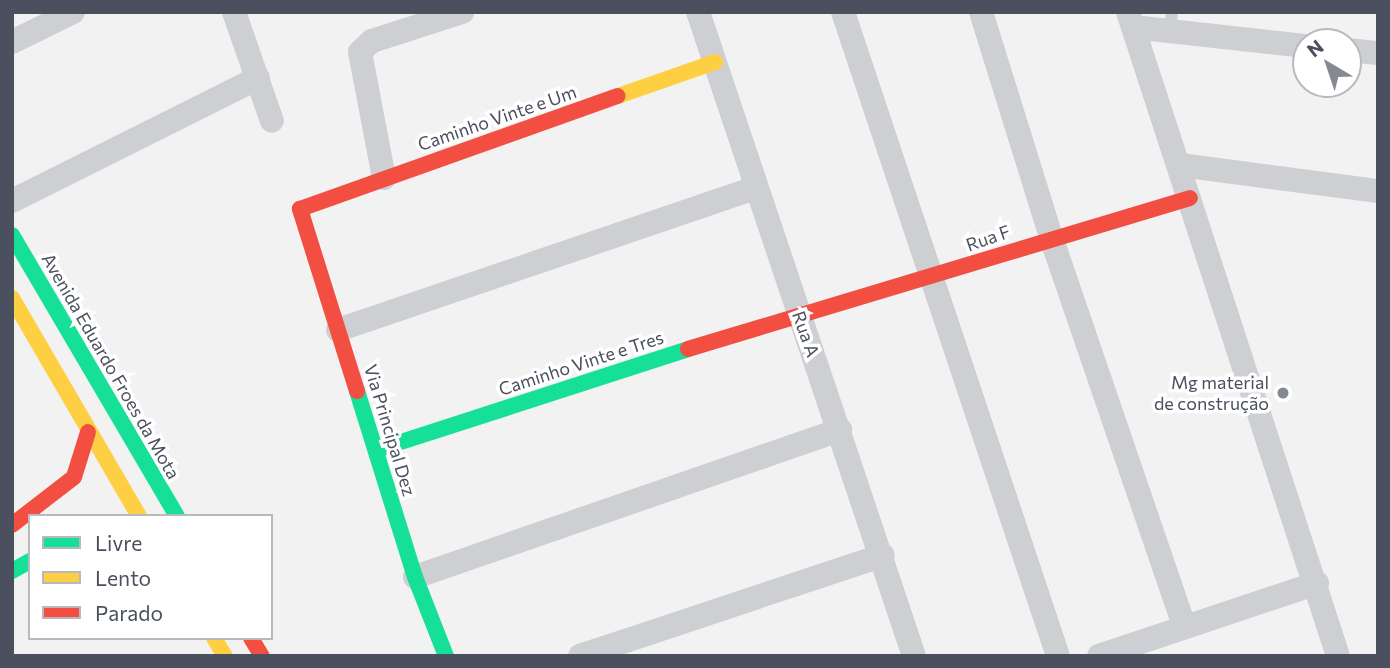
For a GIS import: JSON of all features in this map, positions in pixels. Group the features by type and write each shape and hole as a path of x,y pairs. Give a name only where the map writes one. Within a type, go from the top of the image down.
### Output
{"main road":[{"name":"Caminho Vinte e Um","path":"299,215 304,204 715,62"},
{"name":"Rua F","path":"798,313 933,277 1051,237 1190,198"},
{"name":"Via Principal Dez","path":"299,215 415,577 446,656"},
{"name":"Avenida Eduardo Froes da Mota","path":"12,235 176,514"},
{"path":"12,298 138,514"},
{"name":"Caminho Vinte e Tres","path":"376,450 798,313"},
{"path":"12,525 74,477 88,432"},
{"path":"12,571 28,562"},
{"path":"215,640 225,656"},
{"path":"252,640 262,656"}],"street":[{"path":"12,42 73,12"},
{"path":"234,12 272,121"},
{"path":"384,178 360,52 372,41 462,12"},
{"name":"Rua A","path":"698,12 754,188 883,555 914,656"},
{"path":"843,12 1058,656"},
{"path":"981,12 1051,237 1184,625"},
{"path":"1292,44 1171,22 1131,20 1317,583 1338,656"},
{"path":"12,201 258,78"},
{"path":"1180,165 1378,191"},
{"path":"338,330 754,188"},
{"path":"415,577 840,430"},
{"path":"580,656 883,555"},
{"path":"1099,656 1184,625 1317,583"}],"traffic: fast":[{"path":"12,235 176,514"},
{"path":"376,450 688,349"},
{"path":"357,391 415,577 446,656"},
{"path":"12,571 28,562"}],"traffic: slow":[{"path":"618,96 715,62"},
{"path":"12,298 138,514"},
{"path":"215,640 225,656"}],"traffic: jam":[{"path":"357,391 300,209 618,96"},
{"path":"688,349 1190,198"},
{"path":"12,525 74,477 88,432"},
{"path":"252,640 262,656"}],"place":[{"name":"Mg material de construção","path":"1283,393"}]}
